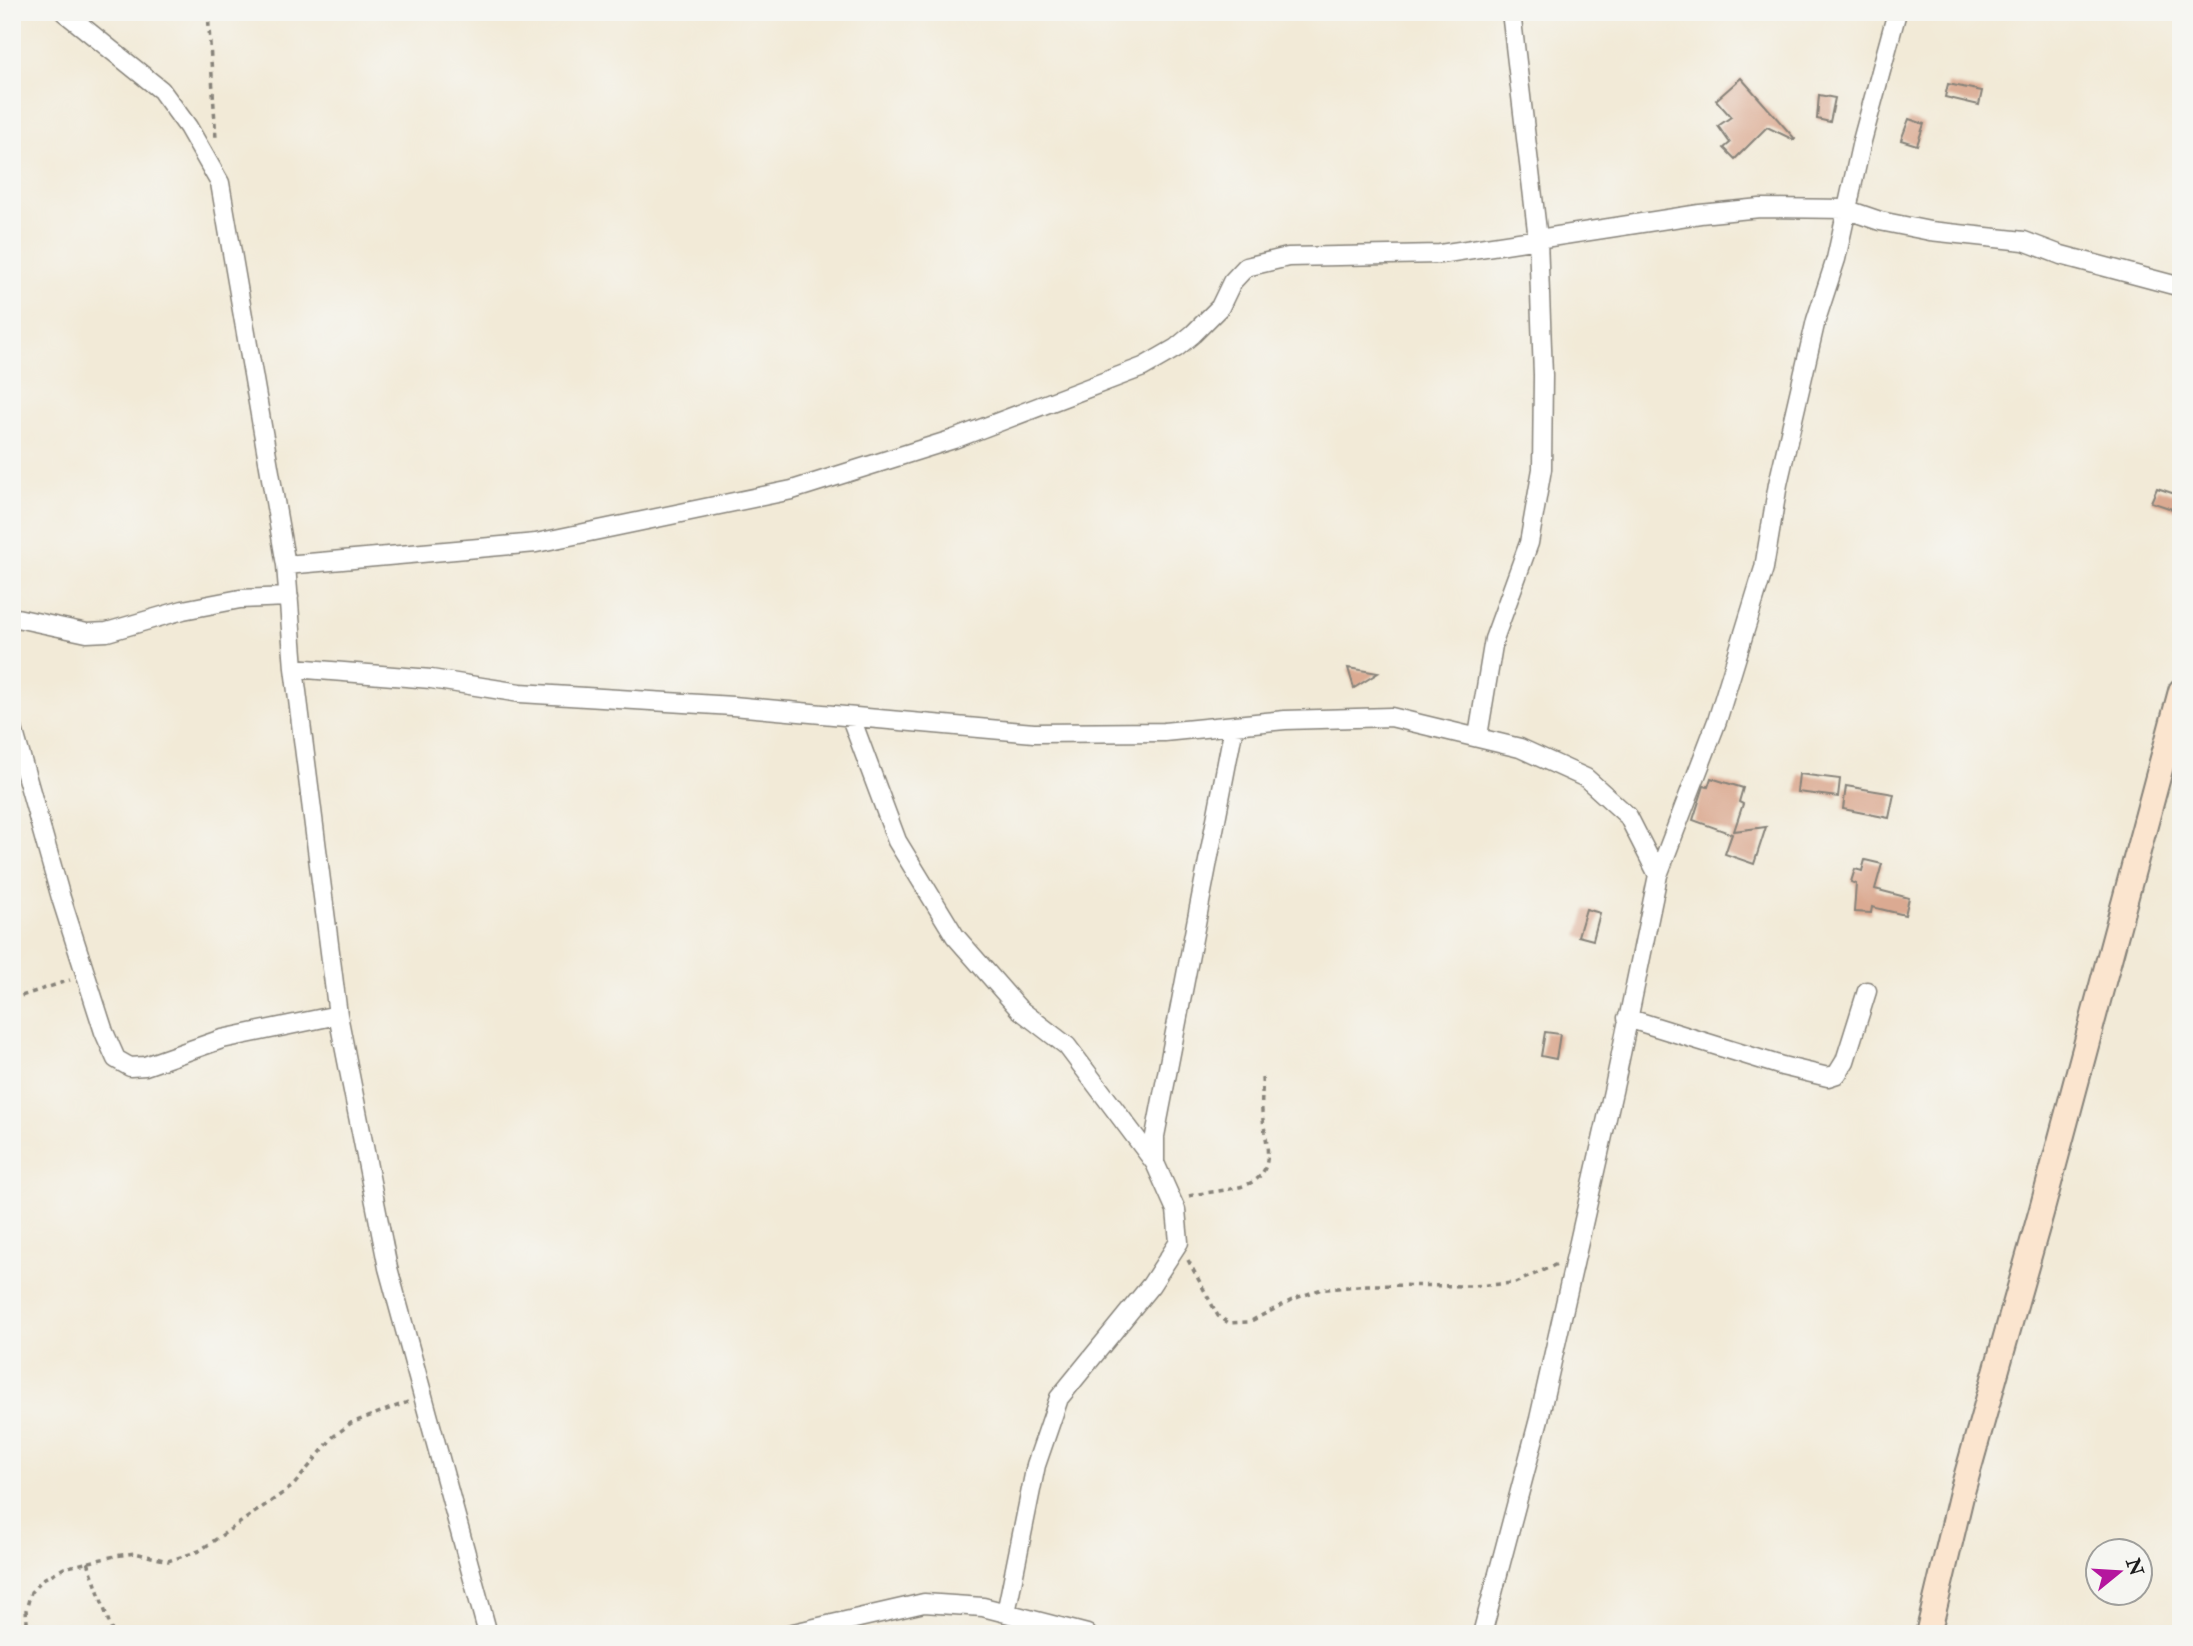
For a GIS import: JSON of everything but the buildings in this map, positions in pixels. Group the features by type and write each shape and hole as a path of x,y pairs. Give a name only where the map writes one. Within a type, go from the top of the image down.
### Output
{"street":[{"path":"64,12 161,90 188,127 220,183 286,565 294,668 338,1015 388,1268 488,1634"},
{"path":"1478,736 1494,639 1529,543 1542,469 1543,375 1538,239 1511,12"},
{"path":"1482,1634 1539,1419 1658,875 1717,721 1764,568 1778,484 1816,320 1836,259 1845,209 1897,12"},
{"path":"286,565 536,544 792,490 954,439 1143,367 1176,348 1193,334 1220,307 1233,282 1246,267 1288,257 1440,254 1760,208 1845,209 1880,221 1930,231 2024,241 2061,255 2181,287"},
{"path":"12,617 87,633 107,632 183,610 240,599 289,597"},
{"path":"294,668 431,679 520,693 733,706 851,719 1034,733 1164,732 1285,720 1391,717 1520,748 1586,778 1628,816 1658,875"},
{"path":"1928,1634 1962,1492 2041,1213 2181,691"},
{"path":"851,719 897,841 956,936 1019,1009 1067,1046 1156,1163 1172,1199 1179,1224 1179,1242 1151,1285 1059,1398 1036,1465 1006,1613"},
{"path":"12,725 86,975 104,1032 116,1059 130,1067 145,1066 222,1040 338,1015"},
{"path":"1156,1163 1155,1136 1234,726"},
{"path":"1628,1018 1782,1066 1828,1077 1837,1074 1845,1061 1867,991"},
{"path":"789,1634 924,1604 983,1607 1087,1634"}],"path":[{"path":"208,12 217,146"},
{"path":"12,999 86,975"},
{"path":"1172,1199 1242,1186 1261,1176 1268,1164 1262,1111 1262,1078"},
{"path":"1179,1242 1218,1316 1229,1323 1249,1322 1296,1298 1339,1286 1516,1283 1574,1255"},
{"path":"28,1634 26,1610 31,1592 43,1579 64,1568 135,1553 168,1561 199,1551 293,1486 333,1437 351,1423 398,1404 423,1399"},
{"path":"88,1562 113,1634"}]}
